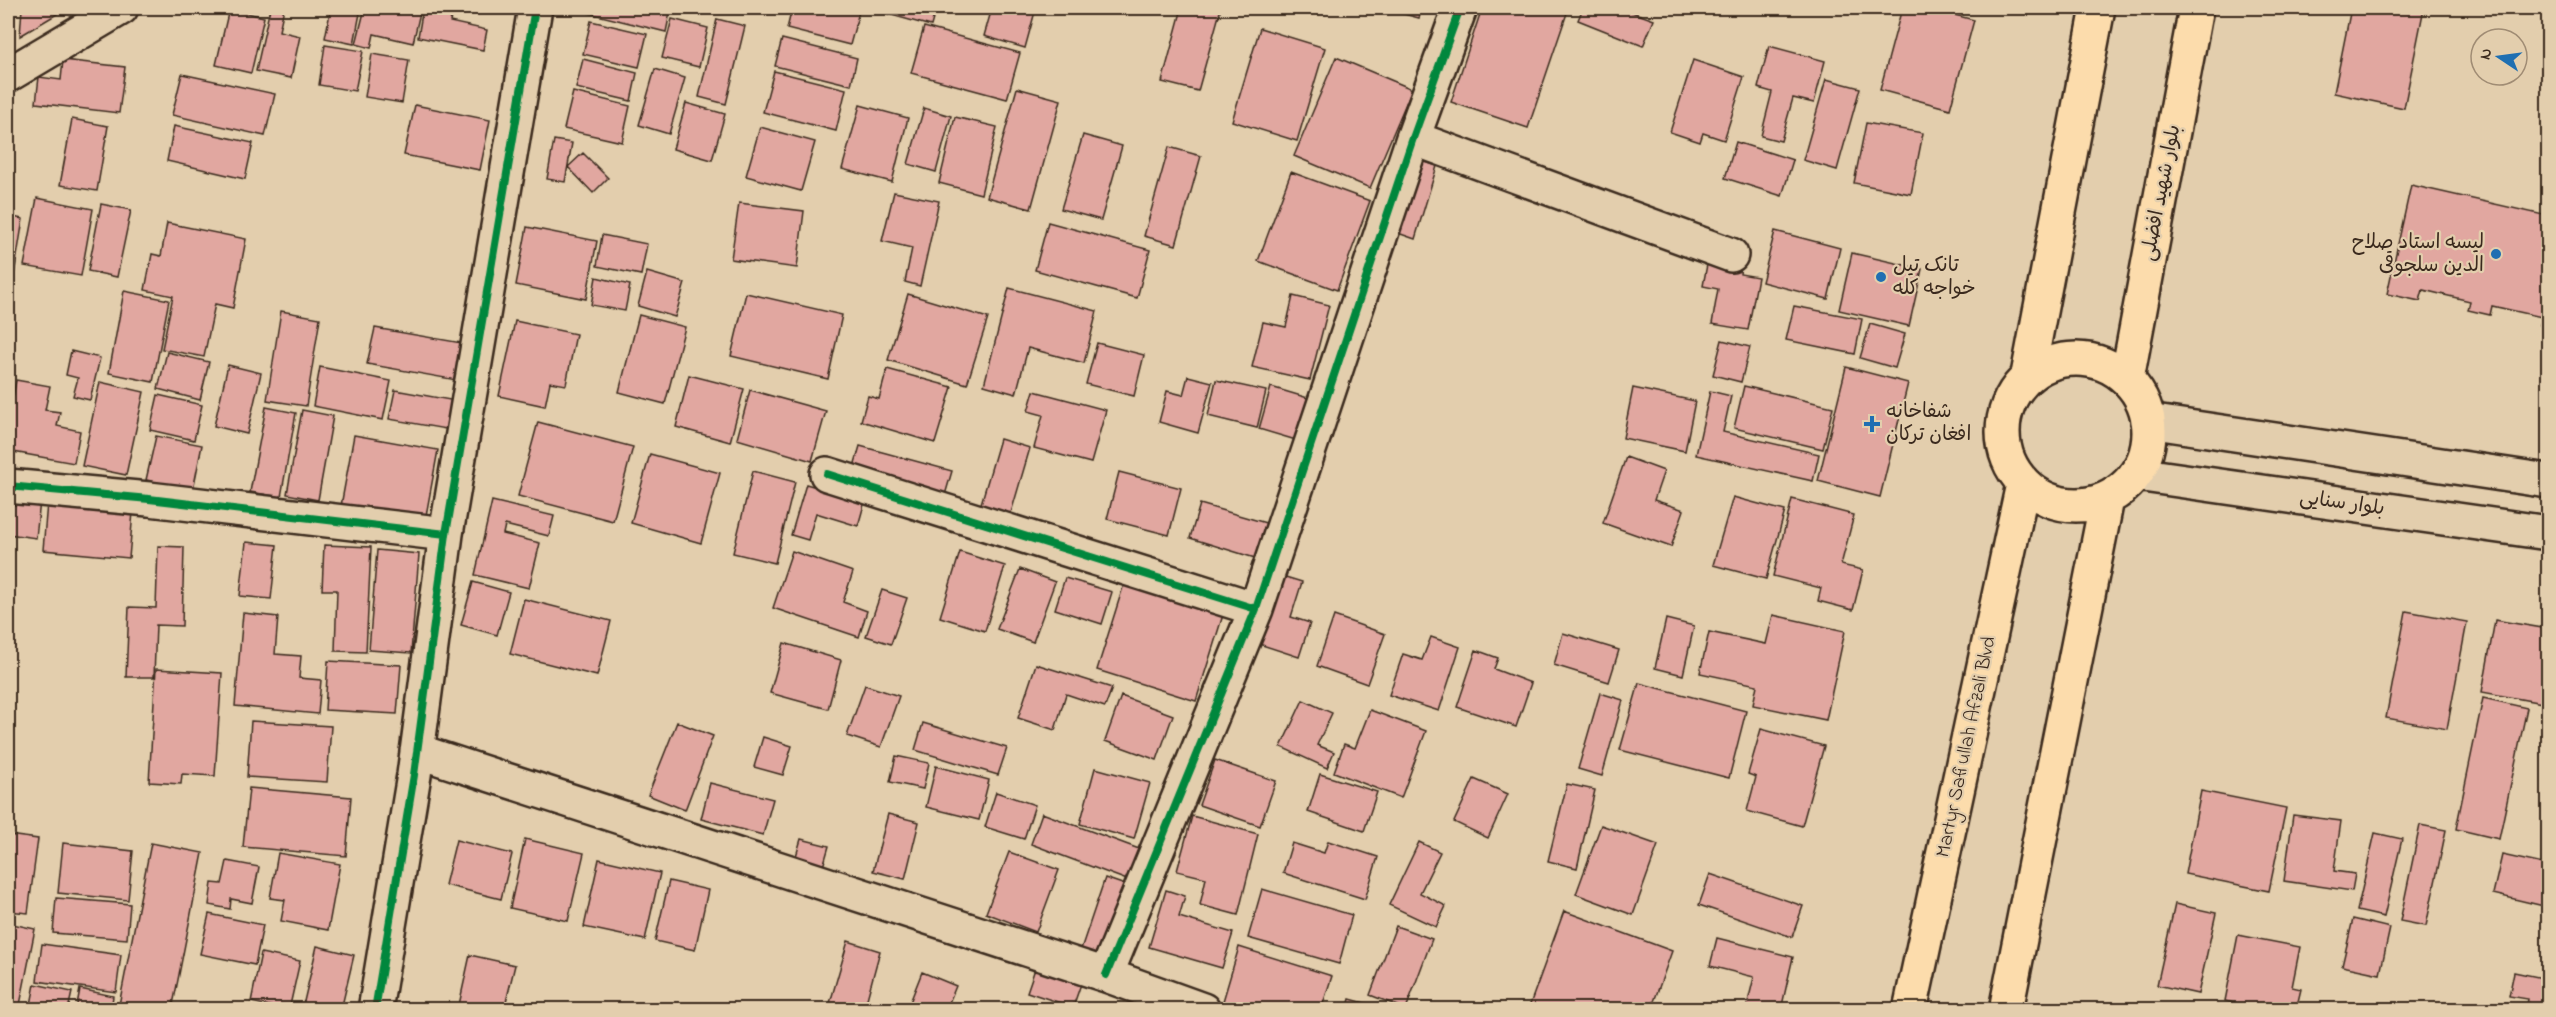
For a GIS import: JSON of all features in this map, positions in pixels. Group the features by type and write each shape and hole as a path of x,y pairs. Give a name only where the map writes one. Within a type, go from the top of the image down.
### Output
{"main road":[{"path":"2028,375 2098,8"},
{"name":"بلوار شهید افضلی","path":"2127,379 2196,8"},
{"path":"2067,359 2089,360 2109,367 2127,379 2137,391 2148,422 2149,437 2145,457 2136,474 2123,488 2107,499 2085,506 2063,505 2041,498 2023,484 2010,466 2001,430 2005,411 2014,392 2028,375 2046,364 2067,359"},
{"name":"Martyr Safiullah Afzali Blvd","path":"1910,1010 2023,484"},
{"path":"2006,1010 2107,499"}],"street":[{"path":"12,65 121,8"},
{"path":"375,1010 417,751 446,534 535,8"},
{"path":"1106,975 1256,609 1413,138 1460,8"},
{"path":"1413,138 1731,255"},
{"path":"2148,422 2548,481"},
{"path":"827,474 1256,609"},
{"name":"بلوار سنایی","path":"2136,474 2548,534"},
{"path":"8,486 149,499 446,534"},
{"path":"417,751 1106,975 1203,1010"}],"building":[{"path":"22,8 67,8 20,36"},
{"path":"270,8 284,8 279,31 300,36 291,78 256,71"},
{"path":"331,8 361,8 354,44 325,38"},
{"path":"365,8 379,11 380,8 421,8 413,43 374,34 371,48 356,44"},
{"path":"423,8 453,8 450,22 487,30 483,50 418,37"},
{"path":"590,8 671,8 666,32 589,13"},
{"path":"792,8 860,8 850,45 787,29"},
{"path":"890,8 936,8 931,26 888,14"},
{"path":"992,8 1036,8 1025,48 984,36"},
{"path":"1182,8 1221,8 1198,91 1162,82"},
{"path":"1382,8 1422,8 1419,18"},
{"path":"1482,8 1550,8 1567,13 1528,128 1451,102"},
{"path":"1583,8 1621,8 1654,20 1643,46 1578,20"},
{"path":"1902,8 1928,8 1974,20 1950,109 1880,90"},
{"path":"2351,8 2424,8 2404,108 2334,93"},
{"path":"229,9 264,17 251,73 216,65"},
{"path":"672,19 708,28 699,67 662,58"},
{"path":"717,19 745,26 726,104 699,97"},
{"path":"591,21 647,34 639,67 583,54"},
{"path":"924,27 1020,53 1007,99 911,73"},
{"path":"1260,28 1325,48 1297,141 1232,121"},
{"path":"782,39 857,58 851,85 775,66"},
{"path":"325,45 363,51 355,91 319,85"},
{"path":"1769,46 1825,61 1814,103 1793,98 1781,141 1761,136 1772,92 1758,88"},
{"path":"372,54 409,60 402,103 365,97"},
{"path":"1336,57 1412,89 1370,188 1294,156"},
{"path":"583,59 637,73 631,101 576,88"},
{"path":"63,60 125,67 119,113 36,103 39,77 61,80"},
{"path":"1693,60 1744,77 1724,140 1703,133 1700,142 1670,132"},
{"path":"655,69 685,78 669,134 639,125"},
{"path":"774,71 846,89 836,131 763,112"},
{"path":"182,74 275,94 265,136 172,115"},
{"path":"1826,79 1860,88 1837,170 1803,160"},
{"path":"1017,88 1061,100 1031,209 987,197"},
{"path":"573,92 630,106 622,142 564,129"},
{"path":"686,103 725,114 712,160 673,149"},
{"path":"415,105 490,120 480,170 404,155"},
{"path":"860,105 908,118 892,182 842,169"},
{"path":"924,108 951,116 936,172 908,164"},
{"path":"955,117 997,127 981,194 939,183"},
{"path":"72,119 108,126 97,191 60,185"},
{"path":"1866,123 1923,133 1911,194 1854,183"},
{"path":"174,126 253,143 245,179 167,161"},
{"path":"760,127 815,142 801,191 746,176"},
{"path":"1083,135 1122,146 1101,220 1061,209"},
{"path":"554,140 572,143 565,182 547,179"},
{"path":"1736,142 1793,160 1782,196 1725,178"},
{"path":"1169,147 1201,156 1176,245 1144,236"},
{"path":"583,153 608,178 593,193 568,167"},
{"path":"1416,159 1437,166 1415,239 1395,232"},
{"path":"1291,172 1370,201 1337,290 1258,261"},
{"path":"2411,185 2548,216 2548,327 2540,325 2542,317 2492,306 2490,315 2468,310 2470,301 2423,290 2420,301 2387,294"},
{"path":"894,192 939,201 920,286 905,282 912,248 882,241"},
{"path":"37,198 93,209 81,276 24,266"},
{"path":"739,203 804,211 797,268 731,259"},
{"path":"101,204 131,210 117,277 88,271"},
{"path":"8,216 23,219 11,294 8,294"},
{"path":"1048,222 1150,250 1137,298 1035,270"},
{"path":"167,223 246,239 233,308 215,304 204,357 162,349 173,296 145,290 152,254 161,256"},
{"path":"527,227 597,241 586,299 516,285"},
{"path":"1775,231 1840,248 1828,299 1762,282"},
{"path":"602,235 647,244 641,275 597,266"},
{"path":"1852,253 1922,269 1909,326 1839,310"},
{"path":"1708,259 1741,265 1740,274 1758,277 1748,330 1712,324 1718,289 1703,286"},
{"path":"647,272 685,283 675,317 638,306"},
{"path":"596,277 630,285 625,311 591,305"},
{"path":"1009,288 1097,311 1084,363 1028,348 1016,394 984,385"},
{"path":"124,291 169,300 153,382 109,373"},
{"path":"746,293 842,315 828,379 731,356"},
{"path":"908,294 988,318 967,384 888,360"},
{"path":"1293,296 1329,305 1310,380 1252,367 1263,322 1286,327"},
{"path":"1794,306 1862,319 1855,354 1786,340"},
{"path":"281,311 320,318 306,406 267,400"},
{"path":"639,315 685,327 665,404 619,392"},
{"path":"515,321 576,334 566,385 550,382 545,406 499,396"},
{"path":"1870,324 1905,334 1895,368 1860,358"},
{"path":"375,328 462,343 456,380 367,364"},
{"path":"1722,340 1750,347 1741,382 1713,375"},
{"path":"1097,343 1144,355 1134,396 1086,384"},
{"path":"71,351 100,358 90,400 73,396 78,378 66,375"},
{"path":"167,352 209,362 200,400 158,389"},
{"path":"228,365 261,373 247,434 214,426"},
{"path":"320,367 391,381 383,420 313,406"},
{"path":"1846,367 1908,383 1880,497 1818,481"},
{"path":"887,369 952,387 935,443 861,421 868,396 879,399"},
{"path":"689,375 744,389 730,442 676,427"},
{"path":"1188,376 1212,382 1198,433 1159,422 1167,391 1183,395"},
{"path":"16,380 50,386 45,410 60,412 57,426 80,431 74,463 8,451 8,426"},
{"path":"1216,380 1266,391 1257,428 1208,416"},
{"path":"100,382 144,392 126,475 82,466"},
{"path":"1744,386 1833,407 1823,449 1734,428"},
{"path":"1271,387 1308,398 1296,440 1259,429"},
{"path":"1633,388 1695,401 1685,451 1623,438"},
{"path":"395,390 456,401 451,430 389,419"},
{"path":"750,390 826,411 812,461 737,439"},
{"path":"1034,391 1106,410 1091,463 1034,448 1043,415 1028,411"},
{"path":"1710,391 1731,396 1723,432 1819,454 1813,481 1696,455"},
{"path":"158,395 202,405 194,440 150,430"},
{"path":"266,407 296,413 281,497 250,492"},
{"path":"302,410 333,416 318,500 287,494"},
{"path":"538,422 633,447 613,521 518,496"},
{"path":"354,435 438,450 425,521 341,506"},
{"path":"156,436 202,445 193,490 146,480"},
{"path":"1000,439 1030,448 1008,523 978,514"},
{"path":"860,446 952,471 943,502 851,477"},
{"path":"650,454 720,473 701,543 631,523"},
{"path":"1626,457 1664,471 1654,500 1684,510 1671,547 1603,523"},
{"path":"753,471 795,482 775,563 733,553"},
{"path":"1119,472 1181,488 1169,535 1107,519"},
{"path":"806,484 865,501 858,526 816,513 808,540 791,535"},
{"path":"8,497 40,501 36,538 8,534"},
{"path":"1733,497 1785,511 1766,579 1713,565"},
{"path":"1792,499 1854,515 1841,565 1863,570 1853,610 1818,601 1821,588 1773,576"},
{"path":"492,501 554,516 549,536 505,525 503,534 540,543 529,588 475,575"},
{"path":"47,503 133,512 129,558 43,550"},
{"path":"1200,504 1266,523 1255,558 1190,538"},
{"path":"246,542 277,545 271,599 240,596"},
{"path":"324,545 371,547 366,652 335,651 337,590 322,590"},
{"path":"158,546 184,547 182,626 156,625 154,677 126,677 129,607 156,608"},
{"path":"377,550 419,554 411,653 369,650"},
{"path":"792,551 853,572 843,602 867,611 859,637 773,608"},
{"path":"960,552 1005,566 985,631 940,617"},
{"path":"1020,569 1055,582 1033,642 997,629"},
{"path":"1279,575 1302,582 1291,617 1310,623 1299,657 1256,643"},
{"path":"1065,578 1112,592 1102,624 1055,609"},
{"path":"473,582 509,592 497,635 461,625"},
{"path":"1124,584 1223,615 1196,701 1097,670"},
{"path":"882,590 907,598 891,644 866,636"},
{"path":"524,599 611,621 597,676 510,654"},
{"path":"2406,611 2467,622 2447,729 2386,718"},
{"path":"243,613 278,617 275,654 301,656 299,678 321,680 318,714 235,706"},
{"path":"1773,615 1845,631 1826,720 1753,705 1757,685 1700,673 1709,632 1766,644"},
{"path":"1334,616 1385,634 1367,684 1317,666"},
{"path":"1666,619 1694,626 1683,675 1655,668"},
{"path":"2495,620 2548,629 2548,704 2482,692"},
{"path":"1563,633 1619,650 1609,682 1554,665"},
{"path":"1431,637 1460,647 1439,711 1389,695 1403,654 1422,660"},
{"path":"784,643 841,660 828,709 770,693"},
{"path":"1476,650 1498,658 1494,669 1531,683 1516,727 1457,707"},
{"path":"328,661 401,665 397,714 325,710"},
{"path":"1036,664 1112,688 1105,707 1066,694 1055,730 1018,718"},
{"path":"156,669 222,673 215,776 182,774 181,784 149,782"},
{"path":"1639,683 1746,711 1729,778 1620,750"},
{"path":"865,685 899,696 881,747 847,736"},
{"path":"1600,693 1623,700 1602,776 1578,769"},
{"path":"1121,696 1173,715 1157,760 1105,741"},
{"path":"2483,698 2527,708 2499,839 2456,829"},
{"path":"1303,700 1332,713 1317,745 1334,752 1327,768 1281,747"},
{"path":"1370,710 1426,731 1401,798 1334,772 1344,744 1355,748"},
{"path":"251,721 331,726 327,782 247,777"},
{"path":"677,722 713,736 685,810 648,795"},
{"path":"923,723 1007,748 998,775 915,750"},
{"path":"1761,729 1824,746 1802,826 1747,811 1756,777 1748,774"},
{"path":"763,737 792,746 783,775 754,767"},
{"path":"896,756 929,763 923,789 890,782"},
{"path":"1215,760 1276,781 1260,826 1199,805"},
{"path":"936,766 989,780 979,820 926,807"},
{"path":"1095,768 1150,783 1134,839 1080,824"},
{"path":"1320,774 1377,792 1364,831 1308,812"},
{"path":"1474,779 1508,794 1488,838 1454,822"},
{"path":"710,783 773,799 763,835 701,819"},
{"path":"1567,784 1595,790 1577,868 1548,861"},
{"path":"249,788 351,797 346,856 243,847"},
{"path":"2201,791 2286,808 2269,891 2185,874"},
{"path":"996,792 1035,805 1024,839 985,827"},
{"path":"1042,813 1139,849 1127,880 1031,844"},
{"path":"888,814 919,822 905,879 873,871"},
{"path":"2293,815 2341,821 2334,871 2355,874 2352,891 2284,881"},
{"path":"1192,816 1258,834 1238,915 1200,905 1206,878 1177,871"},
{"path":"1601,825 1658,845 1633,915 1576,894"},
{"path":"2420,825 2446,830 2426,926 2400,921"},
{"path":"2375,833 2402,839 2384,917 2357,911"},
{"path":"8,835 38,839 28,913 8,911"},
{"path":"525,839 584,853 568,921 510,908"},
{"path":"801,839 829,846 820,877 792,870"},
{"path":"456,840 512,854 501,899 445,885"},
{"path":"1328,841 1378,857 1365,899 1283,873 1292,843 1324,853"},
{"path":"1419,842 1440,852 1420,893 1446,906 1436,927 1389,905"},
{"path":"63,843 133,851 128,900 58,893"},
{"path":"151,843 203,853 172,1010 118,1010"},
{"path":"1009,852 1059,870 1036,932 986,913"},
{"path":"278,853 340,864 328,930 281,921 285,900 270,898"},
{"path":"2502,855 2548,865 2548,907 2493,894"},
{"path":"599,859 660,873 645,940 584,927"},
{"path":"227,861 259,867 252,903 231,899 230,909 209,905 212,883 222,884"},
{"path":"1710,874 1803,906 1792,937 1699,905"},
{"path":"1105,878 1128,886 1100,966 1078,958"},
{"path":"669,881 708,890 695,950 655,941"},
{"path":"1262,889 1352,915 1339,964 1248,938"},
{"path":"1166,890 1185,896 1179,917 1233,933 1222,968 1149,947"},
{"path":"56,898 130,904 127,939 53,933"},
{"path":"2175,904 2216,913 2198,994 2157,985"},
{"path":"1564,911 1672,951 1651,1010 1528,1010"},
{"path":"209,914 263,925 255,965 200,954"},
{"path":"2353,919 2390,928 2380,974 2342,966"},
{"path":"8,923 35,929 19,1010 8,1010"},
{"path":"1396,926 1432,939 1406,1009 1370,995"},
{"path":"2238,935 2300,947 2292,987 2301,989 2296,1010 2264,1010 2225,1001"},
{"path":"1717,938 1793,957 1781,1010 1746,1010 1754,977 1710,966"},
{"path":"848,941 880,951 864,1010 828,1010"},
{"path":"42,944 121,955 116,992 37,981"},
{"path":"317,946 354,955 341,1010 302,1010"},
{"path":"1239,947 1332,976 1321,1010 1221,1008"},
{"path":"261,953 300,961 289,1010 251,1002"},
{"path":"470,955 515,965 504,1010 480,1010 459,1005"},
{"path":"1037,963 1083,978 1073,1007 1027,992"},
{"path":"922,972 956,986 946,1010 907,1010"},
{"path":"2514,972 2548,979 2548,1010 2526,1010 2528,999 2509,996"},
{"path":"35,984 72,992 68,1010 30,1010"},
{"path":"80,989 113,996 111,1010 76,1010"},
{"path":"1350,999 1391,1010 1347,1010"}],"cycle path":[{"path":"375,1010 414,775 446,534 535,8"},
{"path":"1106,975 1256,609 1413,138 1460,8"},
{"path":"827,474 1256,609"},
{"path":"8,486 149,499 446,534"}],"place":[{"name":"لیسه استاد صلاح الدین سلجوقی","path":"2496,254"},
{"name":"تانک تیل خواجه کله","path":"1881,277"},
{"name":"شفاخانه افغان ترکان","path":"1872,424"}]}
